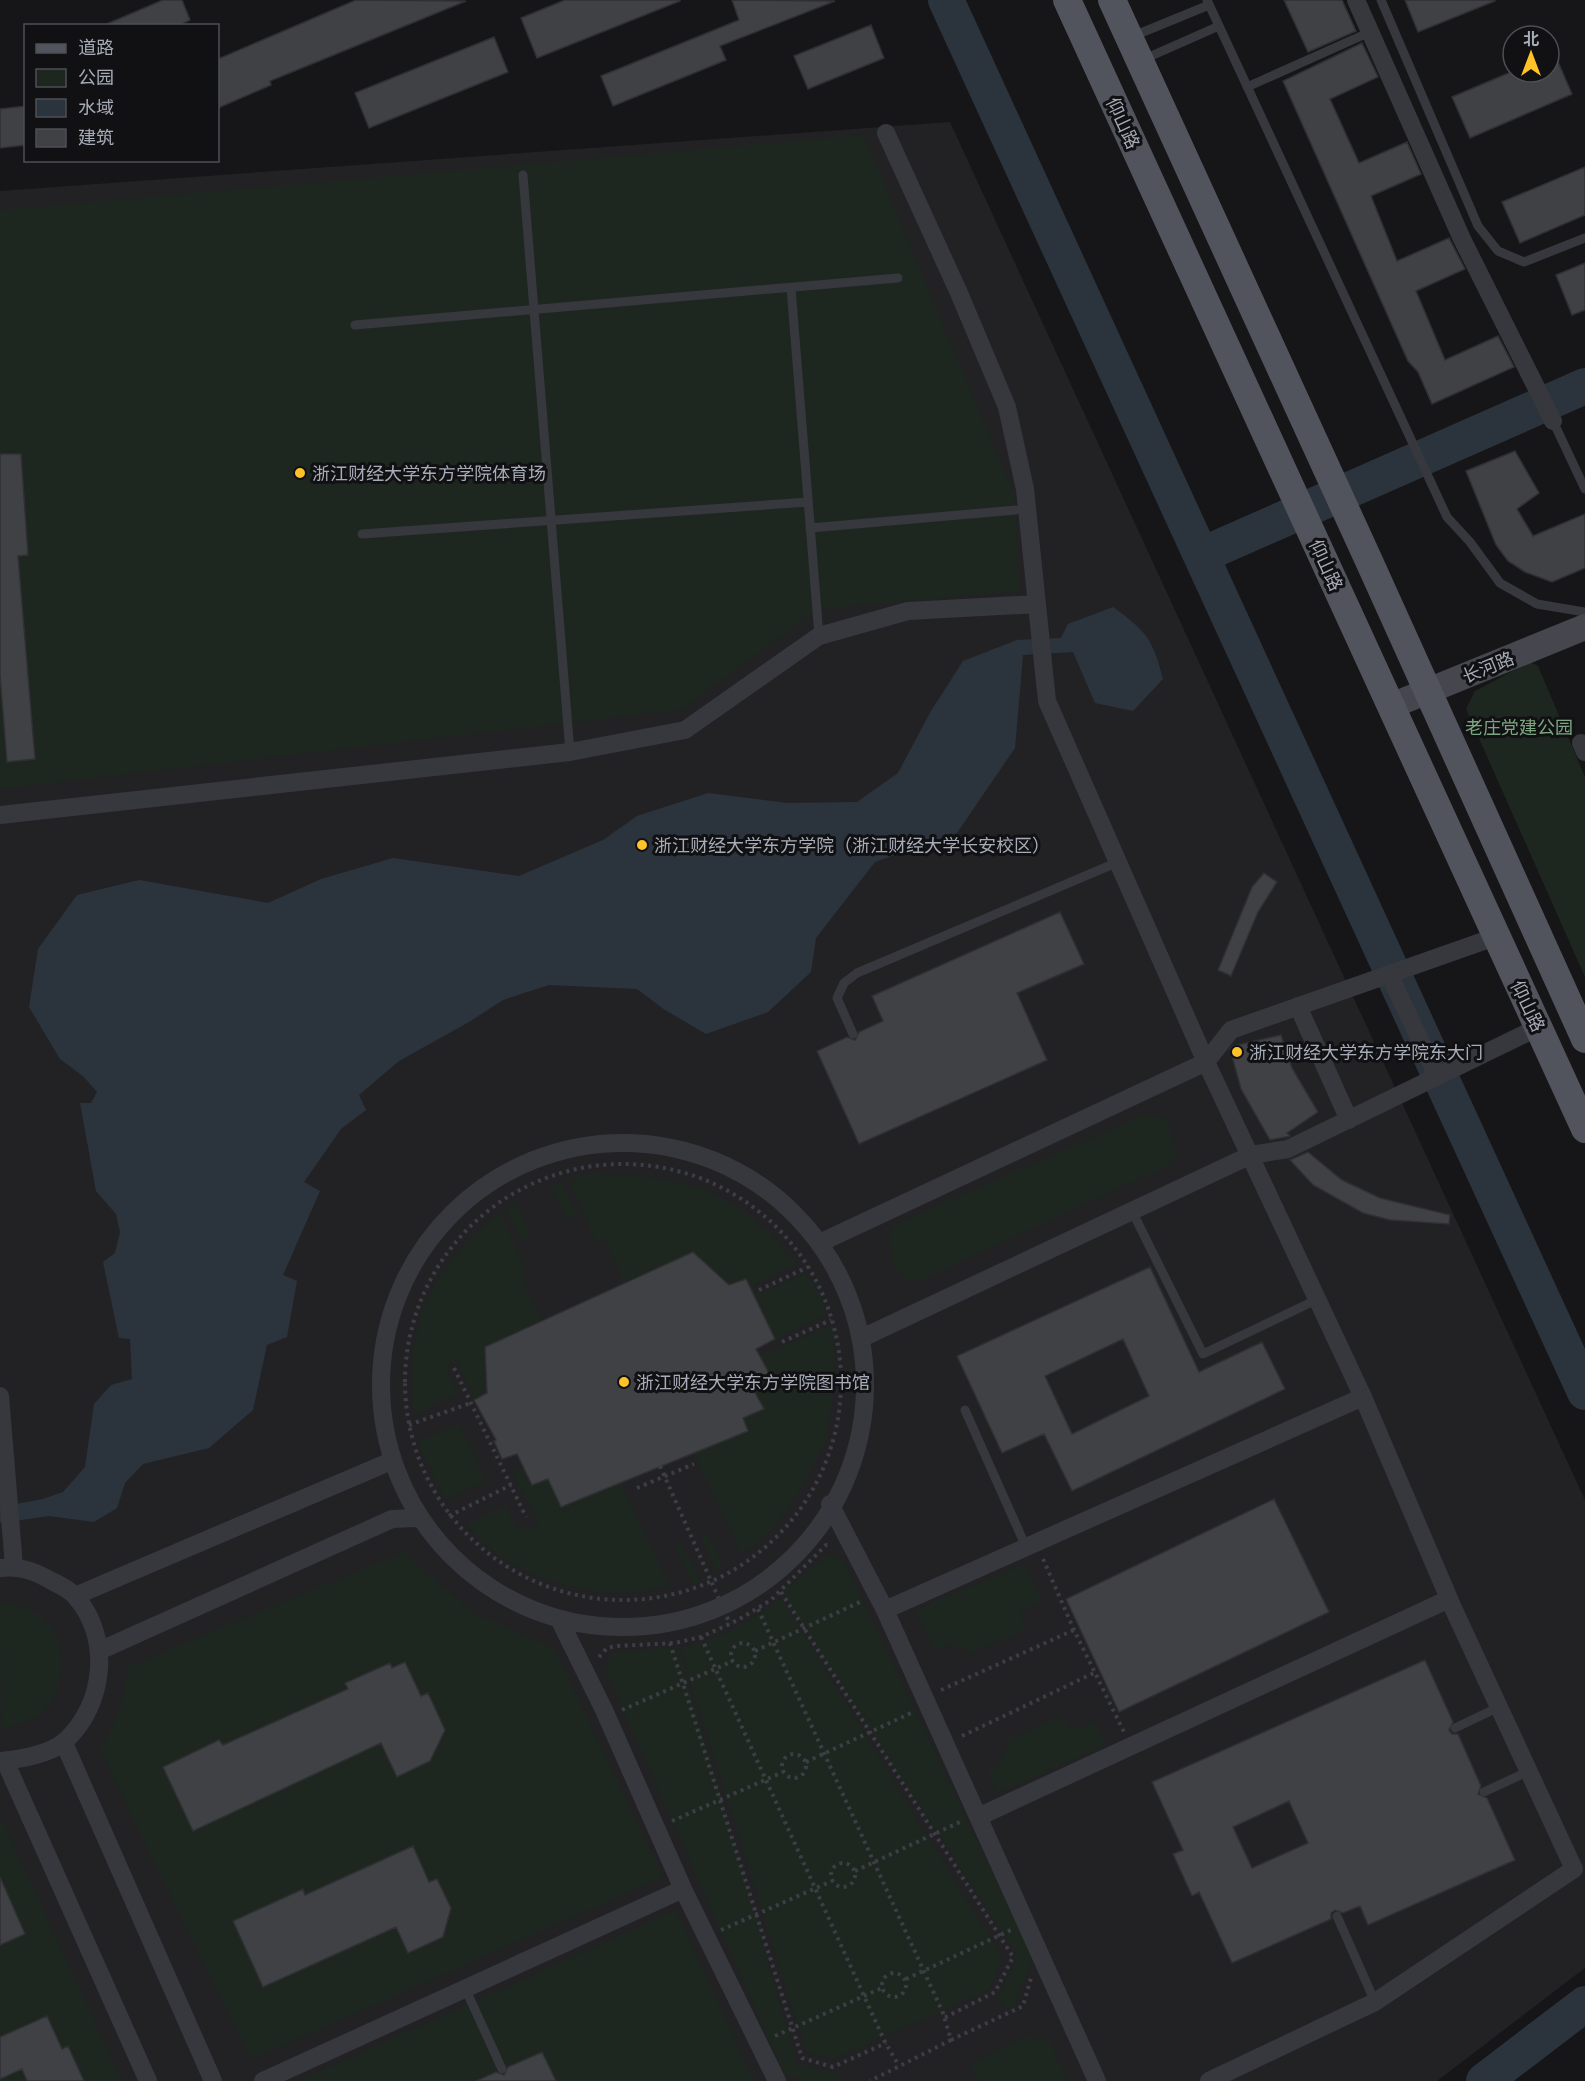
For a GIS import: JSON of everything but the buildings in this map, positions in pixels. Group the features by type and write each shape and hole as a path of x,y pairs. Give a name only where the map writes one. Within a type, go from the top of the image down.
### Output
{"main road":[{"name":"仰山路","path":"1066,0 1391,706 1483,941 1528,1033 1585,1129"},
{"name":"仰山路","path":"1112,0 1370,561 1585,1040"}],"street":[{"path":"1356,0 1462,239 1552,421"},
{"path":"886,133 959,293 1007,407 1025,489 1047,701 1206,1062 1363,1397 1449,1599 1574,1869 1375,2002 1209,2081"},
{"path":"0,815 570,752 685,729 819,636 908,611 1037,604"},
{"name":"长河路","path":"1391,706 1585,627"},
{"path":"826,1240 1206,1062 1231,1030 1483,941"},
{"path":"1389,974 1437,1076"},
{"path":"1298,1006 1349,1120"},
{"path":"864,1337 1251,1155 1288,1149 1528,1033"},
{"path":"618,1136 729,1164 826,1240 864,1337 858,1442 821,1525 768,1581 706,1615 639,1632 561,1623 472,1574 416,1518 388,1462 386,1346 423,1244 504,1167 618,1136"},
{"path":"0,1396 7,1567 32,1571 75,1596 94,1630 99,1651 99,1680 90,1707 64,1743 23,1759 2,1761 148,2081"},
{"path":"885,1610 1034,1550 1363,1397"},
{"path":"75,1596 388,1462"},
{"path":"830,1504 885,1610 945,1744 970,1819 1026,1923 1097,2081"},
{"path":"99,1651 392,1519 416,1518"},
{"path":"970,1819 1449,1599"},
{"path":"561,1623 604,1710 682,1889 777,2081"},
{"path":"64,1743 213,2081"},
{"path":"263,2081 682,1889"}],"lane":[{"path":"1381,0 1478,226 1498,251 1524,262 1585,238"},
{"path":"1135,49 1208,2 1446,517 1470,542 1500,583 1537,604 1585,612"},
{"path":"1135,49 1220,26"},
{"path":"1247,87 1370,32"},
{"path":"523,175 570,752"},
{"path":"355,326 898,278"},
{"path":"790,288 819,636"},
{"path":"1552,421 1585,489"},
{"path":"362,534 808,502"},
{"path":"810,528 1016,510"},
{"path":"853,1034 837,998 844,982 857,974 1118,862"},
{"path":"1132,1211 1203,1354 1318,1299"},
{"path":"965,1410 1034,1550"},
{"path":"1455,1728 1499,1707"},
{"path":"1484,1792 1529,1771"},
{"path":"1337,1916 1375,2002"},
{"path":"465,1989 502,2069"}],"path":[{"path":"590,1166 659,1166 725,1188 781,1230 808,1267 821,1286 841,1352 840,1421 817,1486 775,1541 711,1582 644,1601 568,1595 499,1564 449,1516 411,1443 403,1368 421,1295 463,1232 524,1187 590,1166"},
{"path":"759,1290 808,1267"},
{"path":"782,1342 831,1320"},
{"path":"454,1368 526,1517"},
{"path":"409,1425 471,1403"},
{"path":"637,1488 694,1464"},
{"path":"660,1466 730,1624"},
{"path":"449,1516 511,1485"},
{"path":"597,1663 600,1654 616,1646 670,1643 701,1637 730,1624 758,1610 826,1545 838,1545"},
{"path":"1034,1550 1131,1746"},
{"path":"781,1592 1013,1957 995,1992 944,2018"},
{"path":"755,1651 868,1598"},
{"path":"758,1610 923,1970 951,2040"},
{"path":"806,1762 920,1709 917,1701 1074,1630"},
{"path":"701,1637 886,2043 899,2066"},
{"path":"670,1643 802,2058 832,2067 886,2043"},
{"path":"737,1644 748,1644 755,1651 755,1660 749,1666 741,1667 733,1661 732,1650 737,1644"},
{"path":"623,1721 618,1711 733,1661"},
{"path":"945,1744 1096,1672"},
{"path":"783,1772 783,1762 788,1755 796,1754 806,1762"},
{"path":"783,1772 792,1778 800,1777 806,1772 806,1762"},
{"path":"669,1822 783,1772"},
{"path":"855,1871 970,1819"},
{"path":"837,1864 848,1864 855,1871 855,1881 849,1887 841,1888 832,1881 832,1871 837,1864"},
{"path":"718,1932 832,1881"},
{"path":"906,1979 1026,1923"},
{"path":"870,2081 1023,2006 1035,1967"},
{"path":"900,1973 906,1979 906,1990 900,1996 888,1995 882,1989 883,1980 888,1974 900,1973"},
{"path":"766,2040 882,1989"}],"shaded area":[{"name":"浙江财经大学东方学院（浙江财经大学长安校区）","path":"950,122 1585,1500 1585,1968 1437,2081 0,2081 0,191"}],"green space":[{"path":"864,135 1015,497 1019,591 818,609 681,710 0,789 0,210"},
{"name":"老庄党建公园","path":"1530,662 1538,666 1585,777 1585,977 1466,709 1475,691"},
{"path":"1146,1114 1166,1119 1177,1151 1173,1163 919,1281 908,1282 898,1271 890,1248 892,1226"},
{"path":"588,1174 651,1177 679,1182 705,1190 729,1202 775,1238 797,1264 753,1285 757,1295 806,1274 820,1295 826,1314 775,1339 762,1314 693,1252 624,1282 603,1237 596,1242 569,1181"},
{"path":"562,1183 577,1215 566,1220 550,1185"},
{"path":"515,1201 532,1236 521,1241 506,1209"},
{"path":"500,1213 527,1273 521,1275 542,1320 485,1347 487,1393 474,1400 457,1360 445,1367 457,1393 413,1414 413,1353 427,1301 440,1277 456,1255"},
{"path":"833,1325 834,1390 826,1439 802,1488 772,1530 741,1555 694,1453 748,1431 743,1418 763,1409 752,1387 771,1377 760,1356"},
{"path":"460,1424 487,1481 445,1500 417,1441"},
{"path":"525,1468 532,1485 548,1479 561,1507 621,1483 670,1587 630,1592 580,1588 538,1576 499,1555 467,1525 506,1506 517,1529 540,1526 512,1471"},
{"path":"707,1532 724,1569 717,1573 700,1535"},
{"path":"681,1543 700,1582 693,1586 675,1546"},
{"path":"406,1551 422,1569 475,1614 554,1648 663,1877 251,2060 100,1751 119,1710 127,1667"},
{"path":"831,1554 845,1563 1033,1958 1015,2005 1009,2011 998,1998 1018,1956 781,1592"},
{"path":"1024,1564 1042,1601 1019,1612 1025,1629 967,1655 963,1647 955,1649 952,1643 934,1651 916,1610"},
{"path":"781,1598 1003,1959 989,1990 833,2059 806,2052 680,1647 720,1636 760,1614"},
{"path":"0,1601 30,1609 49,1625 61,1650 62,1664 61,1678 50,1704 31,1720 1,1728"},
{"path":"678,1646 797,2063 842,2075 842,2081 803,2081 784,2074 605,1669 611,1653"},
{"path":"1062,1716 1071,1730 1095,1722 1106,1745 997,1793 988,1775 990,1769 1004,1762 1002,1755 1009,1751 1007,1740"},
{"path":"0,1815 122,2081 0,2081"},
{"path":"676,1910 754,2081 299,2081"},
{"path":"1026,2036 1050,2042 1068,2081 979,2081 970,2063"}],"water":[{"path":"1113,607 1147,637 1156,654 1163,679 1133,711 1095,703 1073,652 1023,655 1015,748 957,833 875,862 816,938 811,972 768,1012 706,1034 665,1010 637,989 549,985 503,1000 399,1061 359,1095 366,1110 341,1129 304,1182 320,1191 283,1275 297,1281 287,1337 267,1345 253,1410 209,1448 143,1464 125,1483 117,1508 94,1522 49,1516 0,1523 0,1507 43,1499 63,1492 85,1467 94,1404 111,1385 132,1379 130,1339 119,1338 103,1262 115,1253 120,1232 116,1214 96,1191 80,1103 91,1103 97,1092 84,1077 60,1059 29,1007 38,949 77,895 139,880 268,903 321,879 393,858 519,876 603,840 637,816 708,793 787,803 857,802 898,773 931,711 963,661 1017,640 1061,638 1068,624"}],"waterway":[{"path":"946,0 1585,1392"},
{"path":"1202,555 1585,386"},
{"path":"1484,2081 1585,2004"}],"place":[{"name":"浙江财经大学东方学院体育场","path":"300,473"},
{"name":"浙江财经大学东方学院（浙江财经大学长安校区）","path":"642,845"},
{"name":"浙江财经大学东方学院东大门","path":"1237,1052"},
{"name":"浙江财经大学东方学院图书馆","path":"624,1382"}]}
